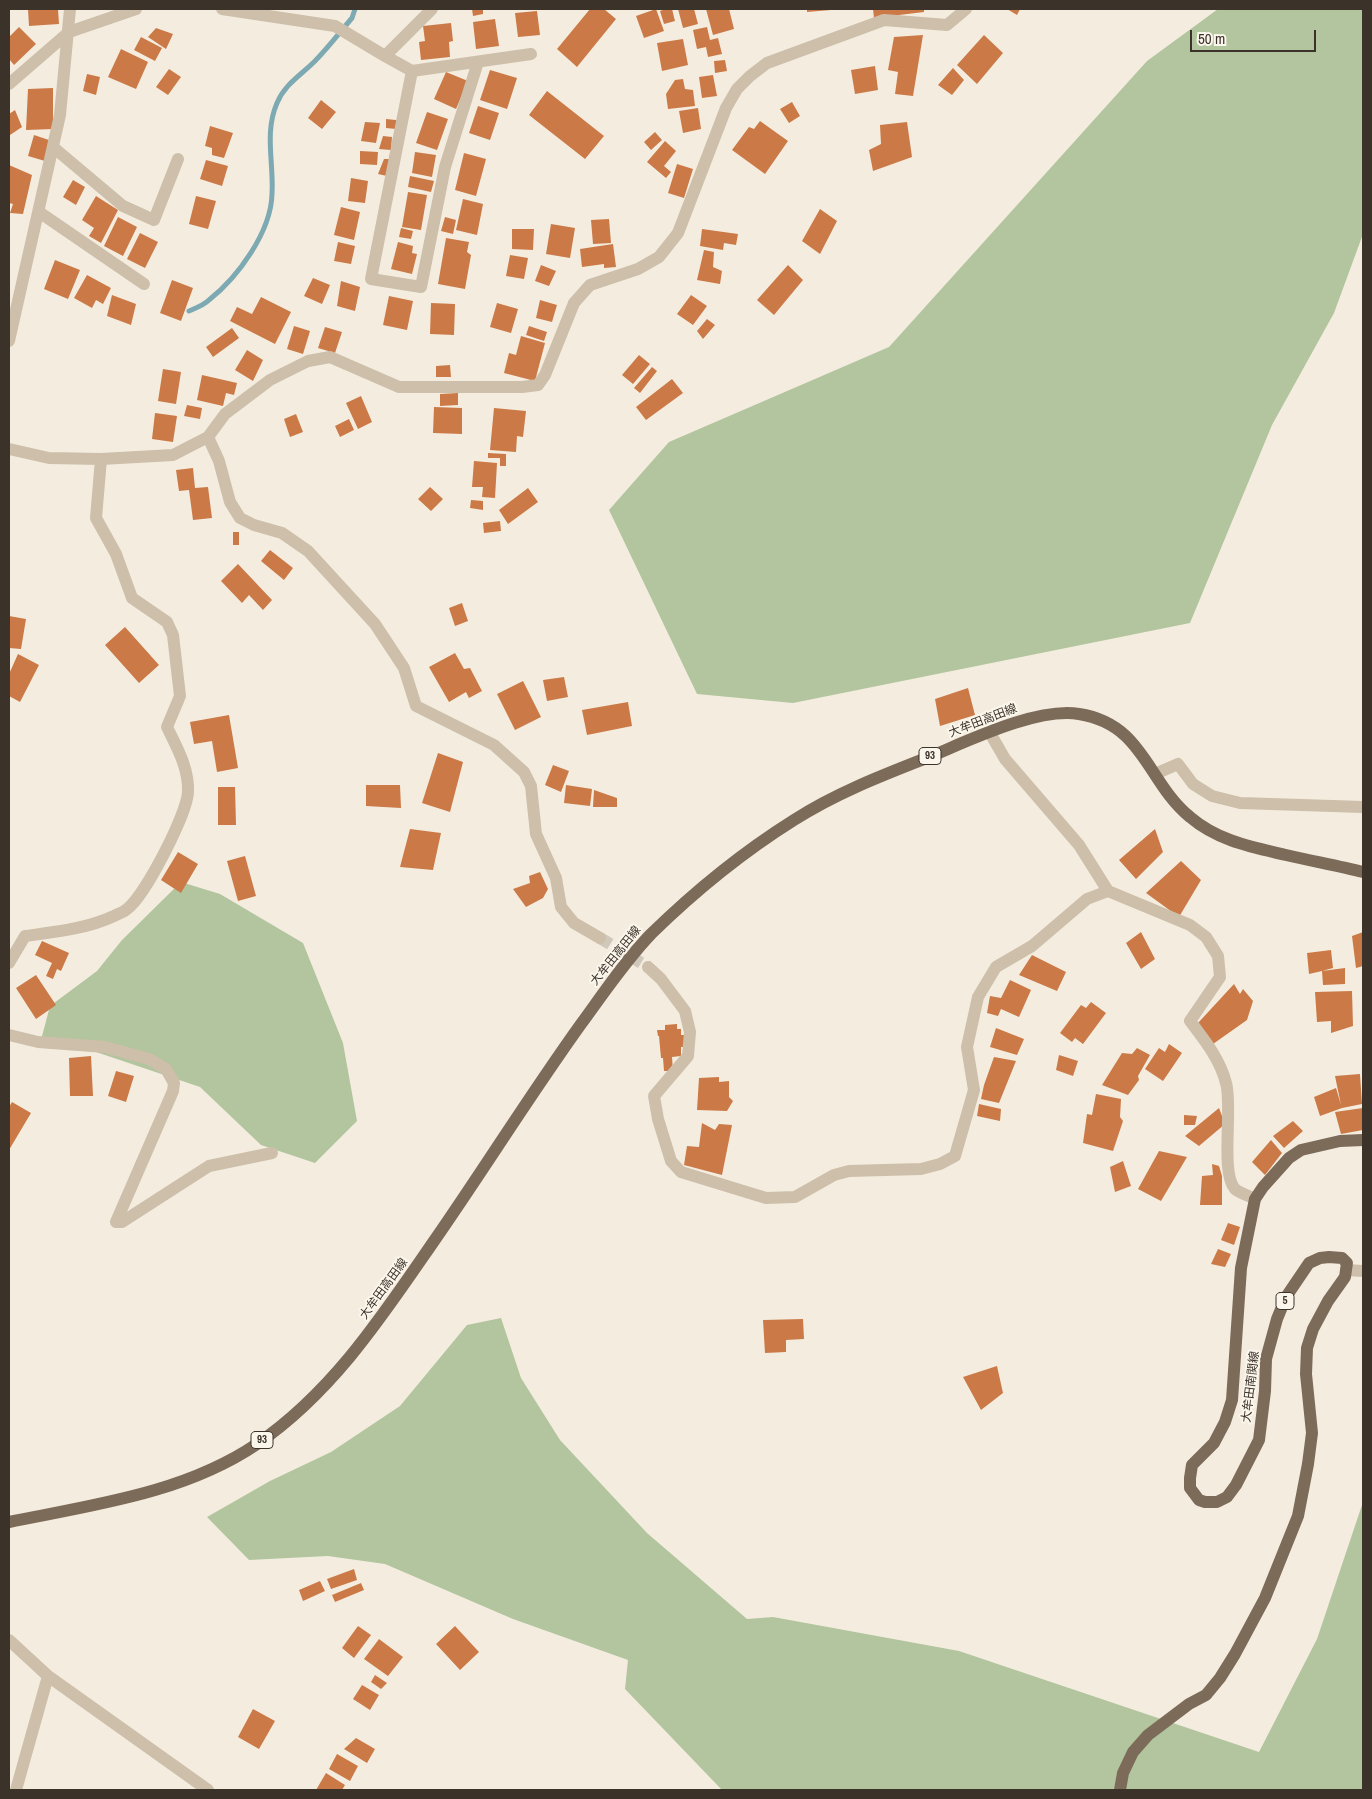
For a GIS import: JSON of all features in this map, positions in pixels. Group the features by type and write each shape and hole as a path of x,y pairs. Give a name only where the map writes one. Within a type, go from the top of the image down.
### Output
{"main road":[{"name":"大牟田高田線","path":"9,1522 120,1499 168,1486 214,1468 256,1445 303,1408 343,1367 396,1297 478,1178 553,1064 611,983 649,937 722,870 797,818 871,780 1022,721 1044,716 1078,714 1109,723 1131,739 1171,798 1190,818 1218,836 1243,845 1363,872"},
{"name":"大牟田南関線","path":"1346,1270 1347,1263 1342,1258 1330,1256 1315,1260 1309,1263 1286,1297 1266,1359 1265,1391 1259,1440 1236,1485 1227,1496 1217,1502 1199,1500 1190,1488 1190,1471 1192,1465 1214,1443 1225,1422 1232,1400 1241,1268 1255,1199 1289,1158 1301,1150 1340,1141 1363,1140"},
{"path":"1120,1790 1123,1773 1133,1752 1148,1735 1189,1704 1206,1695 1220,1678 1235,1654 1265,1598 1298,1516 1308,1464 1312,1433 1306,1374 1307,1348 1313,1329 1328,1301 1345,1277 1346,1270"}],"street":[{"path":"9,341 60,115 70,9"},
{"path":"9,84 69,32 136,9"},
{"path":"222,9 335,26 412,71 531,54"},
{"path":"385,56 432,9"},
{"path":"9,449 49,458 101,459 173,455 208,437 225,414 270,380 308,361 330,357 399,387 522,387 538,385 545,375 574,303 590,285 638,269 659,257 678,233 726,108 737,88 750,76 767,63 884,20 947,25 966,9"},
{"path":"412,71 371,279 421,287 445,167 478,62"},
{"path":"53,147 123,206 154,220 178,159"},
{"path":"39,212 144,284"},
{"path":"208,437 219,461 230,502 240,518 254,525 282,534 308,551 375,624 404,668 416,706 494,745 524,772 531,786 536,834 556,878 560,907 574,923 600,938"},
{"path":"9,963 25,936 73,929 95,923 128,909 149,882 177,826 188,793 187,770 167,727 180,696 173,635 168,622 132,598 116,554 96,518 101,459"},
{"path":"990,733 1004,759 1079,845 1108,891 1190,925 1206,937 1218,956 1220,977 1190,1021 1216,1056 1227,1084 1229,1109 1228,1174 1235,1189 1255,1199"},
{"path":"1155,774 1178,764 1193,784 1212,796 1240,803 1363,807"},
{"path":"648,967 685,1011 690,1032 688,1056 654,1096 658,1119 671,1161 681,1172 766,1198 796,1197 834,1175 849,1171 921,1169 940,1164 956,1156 974,1090 967,1047 978,997 996,967 1032,946 1087,899 1108,891"},
{"path":"9,1035 38,1042 76,1043 105,1047 149,1059 166,1068 174,1083 172,1091 116,1222 122,1222 209,1166 272,1153"},
{"path":"1346,1270 1363,1271"},
{"path":"9,1640 48,1676 208,1790"},
{"path":"16,1790 48,1676"}],"green space":[{"path":"1218,9 1363,9 1363,234 1334,313 1272,425 1190,623 793,703 697,694 609,510 669,442 889,347 1147,61"},
{"path":"181,882 220,894 303,943 343,1043 357,1121 315,1163 261,1145 200,1087 96,1052 41,1040 50,1006 97,971 122,940"},
{"path":"501,1318 521,1378 560,1440 647,1533 747,1619 773,1617 959,1651 1259,1752 1317,1639 1363,1502 1363,1790 722,1790 625,1689 628,1660 513,1619 385,1564 328,1556 249,1560 207,1517 270,1481 331,1452 400,1406 467,1325"}],"building":[{"path":"28,9 58,9 59,24 29,26"},
{"path":"472,9 483,9 483,14 473,16"},
{"path":"590,9 604,9 616,19 577,67 557,49"},
{"path":"656,9 664,31 644,38 636,16"},
{"path":"672,9 675,21 664,24 660,11"},
{"path":"678,9 694,9 698,24 683,28"},
{"path":"706,9 729,9 734,29 713,35"},
{"path":"807,9 831,9 831,10 807,12"},
{"path":"873,9 924,9 924,12 874,18"},
{"path":"1007,9 1020,9 1017,15"},
{"path":"537,11 540,35 518,37 515,13"},
{"path":"495,19 499,46 476,49 473,22"},
{"path":"451,23 453,41 449,42 450,57 421,60 419,42 425,41 423,26"},
{"path":"19,27 36,44 14,65 9,59 9,37"},
{"path":"707,27 710,40 718,38 722,54 708,57 706,47 697,49 693,30"},
{"path":"156,28 173,34 166,49 148,37"},
{"path":"923,35 913,96 895,94 898,72 888,70 894,37"},
{"path":"984,35 1003,53 977,84 957,65"},
{"path":"141,37 162,48 155,61 134,50"},
{"path":"683,39 688,65 662,71 657,43"},
{"path":"121,49 148,62 136,89 108,77"},
{"path":"725,60 727,71 715,73 714,61"},
{"path":"875,66 878,90 855,94 851,70"},
{"path":"953,68 964,80 952,95 938,85"},
{"path":"169,69 181,77 168,95 156,87"},
{"path":"490,70 517,78 507,109 480,100"},
{"path":"446,72 468,81 456,109 434,99"},
{"path":"87,74 100,77 96,95 83,91"},
{"path":"713,75 717,96 702,98 699,77"},
{"path":"683,79 685,89 693,90 695,106 668,109 666,94 675,80"},
{"path":"53,88 53,129 26,130 28,89"},
{"path":"547,91 604,136 585,159 529,115"},
{"path":"321,100 336,112 322,129 308,118"},
{"path":"792,102 800,116 789,123 780,109"},
{"path":"478,106 499,113 490,140 469,133"},
{"path":"698,108 701,129 683,133 679,111"},
{"path":"15,110 22,127 10,135 9,114"},
{"path":"427,112 448,119 437,150 416,143"},
{"path":"386,119 396,120 396,129 386,128"},
{"path":"760,121 788,141 765,174 732,150 749,127 754,129"},
{"path":"365,122 380,123 376,143 361,141"},
{"path":"907,122 912,157 873,171 869,150 881,144 880,125"},
{"path":"210,126 233,133 224,158 212,155 212,148 205,146"},
{"path":"655,132 662,140 651,150 644,142"},
{"path":"34,135 49,140 45,161 28,156"},
{"path":"383,136 392,137 391,150 379,149"},
{"path":"665,141 676,151 664,166 671,172 666,178 647,162"},
{"path":"360,151 378,152 377,165 360,164"},
{"path":"415,152 436,155 432,177 412,173"},
{"path":"464,153 486,159 476,196 455,190"},
{"path":"384,159 390,159 387,176 378,174"},
{"path":"206,160 228,166 222,186 200,179"},
{"path":"677,164 693,169 684,198 668,193"},
{"path":"9,165 32,175 23,214 10,213 13,204 9,203"},
{"path":"410,176 434,181 431,192 408,187"},
{"path":"351,178 368,181 365,203 348,201"},
{"path":"73,180 85,187 76,205 63,197"},
{"path":"408,192 427,195 421,230 402,227"},
{"path":"96,196 118,210 101,243 89,236 94,228 82,220"},
{"path":"196,196 216,201 208,229 189,224"},
{"path":"463,199 483,204 477,235 456,230"},
{"path":"341,207 360,212 354,240 334,235"},
{"path":"820,209 837,221 820,254 802,241"},
{"path":"118,217 137,227 123,256 104,246"},
{"path":"445,217 456,220 453,234 441,231"},
{"path":"609,219 611,243 593,244 591,220"},
{"path":"551,224 575,228 570,258 546,254"},
{"path":"401,228 413,231 411,239 399,237"},
{"path":"512,229 534,229 533,250 512,249"},
{"path":"702,229 738,234 736,245 724,243 723,250 700,246"},
{"path":"140,233 158,242 145,268 127,259"},
{"path":"446,238 469,242 467,252 471,255 465,289 438,284"},
{"path":"338,242 355,246 351,264 334,261"},
{"path":"398,242 413,246 412,253 417,254 412,274 391,269"},
{"path":"613,244 616,267 604,268 604,264 582,267 580,249"},
{"path":"704,250 714,252 713,267 722,271 720,284 697,280"},
{"path":"510,255 528,258 524,279 506,276"},
{"path":"55,260 80,270 68,299 44,289"},
{"path":"541,265 556,271 549,286 535,281"},
{"path":"788,265 803,280 774,315 757,300"},
{"path":"87,275 111,288 103,304 96,300 92,308 74,298"},
{"path":"313,278 330,285 322,304 304,296"},
{"path":"172,280 193,288 181,321 160,313"},
{"path":"341,281 360,287 355,311 337,306"},
{"path":"112,295 136,304 131,325 107,316"},
{"path":"691,295 707,306 693,325 677,314"},
{"path":"389,296 413,301 407,330 383,325"},
{"path":"261,297 291,312 275,344 230,321 237,307 252,314"},
{"path":"540,300 557,305 552,322 536,318"},
{"path":"431,303 455,304 454,335 430,334"},
{"path":"497,303 518,309 511,333 490,327"},
{"path":"707,319 715,325 703,339 697,331"},
{"path":"294,326 310,331 303,354 287,349"},
{"path":"529,326 547,332 544,341 526,335"},
{"path":"325,327 342,332 335,353 318,348"},
{"path":"232,328 239,338 213,357 206,347"},
{"path":"521,336 545,343 535,381 504,373 509,353 516,355"},
{"path":"247,350 263,360 253,381 235,370"},
{"path":"639,355 650,364 633,384 622,375"},
{"path":"450,365 451,377 436,377 436,366"},
{"path":"652,367 657,371 640,393 634,388"},
{"path":"163,369 181,372 176,404 158,401"},
{"path":"202,375 237,383 234,395 226,393 223,406 197,400"},
{"path":"672,379 683,393 646,420 636,407"},
{"path":"458,393 458,405 440,406 440,394"},
{"path":"361,396 372,422 358,429 346,403"},
{"path":"187,405 202,408 200,419 184,416"},
{"path":"434,407 462,408 462,434 433,433"},
{"path":"494,408 526,411 523,437 517,436 516,452 490,450"},
{"path":"155,413 177,416 173,442 152,439"},
{"path":"296,414 303,432 290,437 284,419"},
{"path":"349,419 354,430 340,437 335,426"},
{"path":"488,453 506,454 506,466 500,466 500,458 488,458"},
{"path":"474,461 497,463 495,498 482,497 483,487 472,487"},
{"path":"193,468 195,488 208,487 212,518 193,520 189,490 179,491 176,470"},
{"path":"430,487 443,499 431,511 418,499"},
{"path":"528,488 538,502 508,524 499,510"},
{"path":"471,500 483,501 483,510 470,508"},
{"path":"500,521 501,531 484,533 483,523"},
{"path":"233,532 239,532 239,545 233,545"},
{"path":"270,550 293,568 284,580 261,561"},
{"path":"238,564 272,600 263,610 249,595 242,603 221,581"},
{"path":"462,603 468,621 455,626 449,608"},
{"path":"9,616 26,619 21,649 9,648"},
{"path":"125,627 159,665 139,683 105,645"},
{"path":"455,653 464,669 470,668 482,691 469,698 466,692 449,702 429,667"},
{"path":"18,654 39,665 20,702 9,696 9,674"},
{"path":"564,677 568,697 547,701 543,680"},
{"path":"523,681 541,717 515,730 497,694"},
{"path":"968,688 975,715 940,726 935,699"},
{"path":"628,702 632,726 587,735 582,710"},
{"path":"229,715 238,768 217,772 212,741 194,744 190,722"},
{"path":"438,753 463,762 450,812 422,803"},
{"path":"553,765 569,771 561,792 545,785"},
{"path":"366,785 400,785 401,808 366,806"},
{"path":"566,785 592,789 590,806 564,803"},
{"path":"218,787 235,787 236,825 218,825"},
{"path":"594,790 617,798 617,807 593,807"},
{"path":"410,829 441,833 433,870 400,867"},
{"path":"1155,829 1163,852 1136,879 1119,860"},
{"path":"178,852 198,864 181,893 161,880"},
{"path":"245,856 256,896 238,901 227,861"},
{"path":"1181,861 1201,880 1179,917 1146,893"},
{"path":"540,872 548,889 543,898 526,907 513,889 530,883 529,876"},
{"path":"1141,932 1155,959 1141,969 1126,943"},
{"path":"1363,932 1363,966 1356,968 1352,936"},
{"path":"42,941 69,953 61,971 57,969 53,979 46,976 52,963 35,955"},
{"path":"1331,950 1333,968 1309,974 1307,953"},
{"path":"1032,955 1066,972 1057,991 1019,975"},
{"path":"1345,968 1345,984 1323,985 1322,971"},
{"path":"36,975 56,1005 36,1019 16,988"},
{"path":"1010,980 1031,990 1019,1017 1001,1009 998,1016 987,1013 990,996 1001,998"},
{"path":"1234,984 1240,994 1243,989 1253,1001 1247,1020 1213,1044 1198,1023"},
{"path":"1352,991 1353,1026 1331,1033 1331,1021 1317,1022 1315,992"},
{"path":"1091,1002 1106,1013 1083,1044 1075,1038 1072,1042 1060,1033 1081,1005 1086,1008"},
{"path":"677,1024 677,1029 681,1029 681,1035 684,1035 685,1047 681,1047 681,1056 672,1057 673,1071 664,1071 657,1030 665,1030 665,1025"},
{"path":"996,1028 1024,1039 1017,1055 990,1047"},
{"path":"1169,1044 1182,1053 1163,1081 1145,1069 1159,1048 1165,1052"},
{"path":"1137,1048 1150,1055 1138,1076 1139,1080 1128,1095 1102,1085 1122,1053 1132,1054"},
{"path":"1059,1055 1078,1061 1073,1076 1056,1070"},
{"path":"91,1056 93,1096 70,1096 69,1058"},
{"path":"994,1057 1016,1061 999,1103 981,1099"},
{"path":"116,1071 134,1076 126,1102 108,1096"},
{"path":"1360,1074 1362,1104 1342,1108 1320,1116 1314,1097 1336,1088 1341,1105 1335,1076"},
{"path":"719,1077 719,1082 729,1081 729,1097 733,1101 727,1111 697,1110 699,1078"},
{"path":"1096,1094 1121,1099 1120,1117 1123,1121 1113,1151 1083,1143 1087,1114 1092,1115"},
{"path":"12,1102 31,1113 9,1150 9,1107"},
{"path":"979,1104 1001,1109 1000,1121 977,1116"},
{"path":"1219,1108 1225,1124 1199,1146 1185,1136"},
{"path":"1363,1108 1363,1130 1341,1134 1335,1112"},
{"path":"1184,1115 1197,1116 1195,1125 1184,1125"},
{"path":"1293,1121 1303,1131 1284,1148 1273,1136"},
{"path":"702,1123 715,1130 719,1124 732,1125 722,1175 684,1165 687,1146 699,1147"},
{"path":"1271,1140 1282,1153 1265,1175 1252,1162"},
{"path":"1159,1151 1187,1157 1161,1201 1138,1189"},
{"path":"1123,1161 1131,1186 1115,1192 1110,1167"},
{"path":"1212,1164 1219,1166 1222,1176 1222,1205 1200,1205 1202,1176 1213,1175"},
{"path":"1228,1223 1240,1227 1234,1245 1221,1240"},
{"path":"1218,1249 1231,1254 1225,1267 1211,1264"},
{"path":"803,1319 804,1339 786,1340 786,1352 765,1353 763,1320"},
{"path":"997,1366 1003,1393 981,1410 963,1377"},
{"path":"354,1569 357,1580 331,1589 327,1579"},
{"path":"320,1581 325,1591 303,1601 299,1590"},
{"path":"361,1583 364,1590 335,1602 332,1595"},
{"path":"358,1626 371,1635 354,1658 342,1648"},
{"path":"455,1626 479,1652 460,1670 436,1644"},
{"path":"379,1639 403,1657 388,1676 364,1659"},
{"path":"375,1675 387,1683 381,1689 371,1682"},
{"path":"362,1685 379,1695 370,1710 353,1699"},
{"path":"253,1709 275,1721 259,1749 238,1737"},
{"path":"356,1738 375,1749 367,1763 344,1749"},
{"path":"337,1754 358,1766 350,1781 329,1769"},
{"path":"326,1773 345,1785 342,1790 316,1790"}],"waterway":[{"path":"189,311 207,302 220,290 251,253 266,223 270,209 272,194 270,137 273,114 277,103 289,85 334,40 352,18 355,9"}],"tunnel":[{"path":"600,938 648,967"}]}
